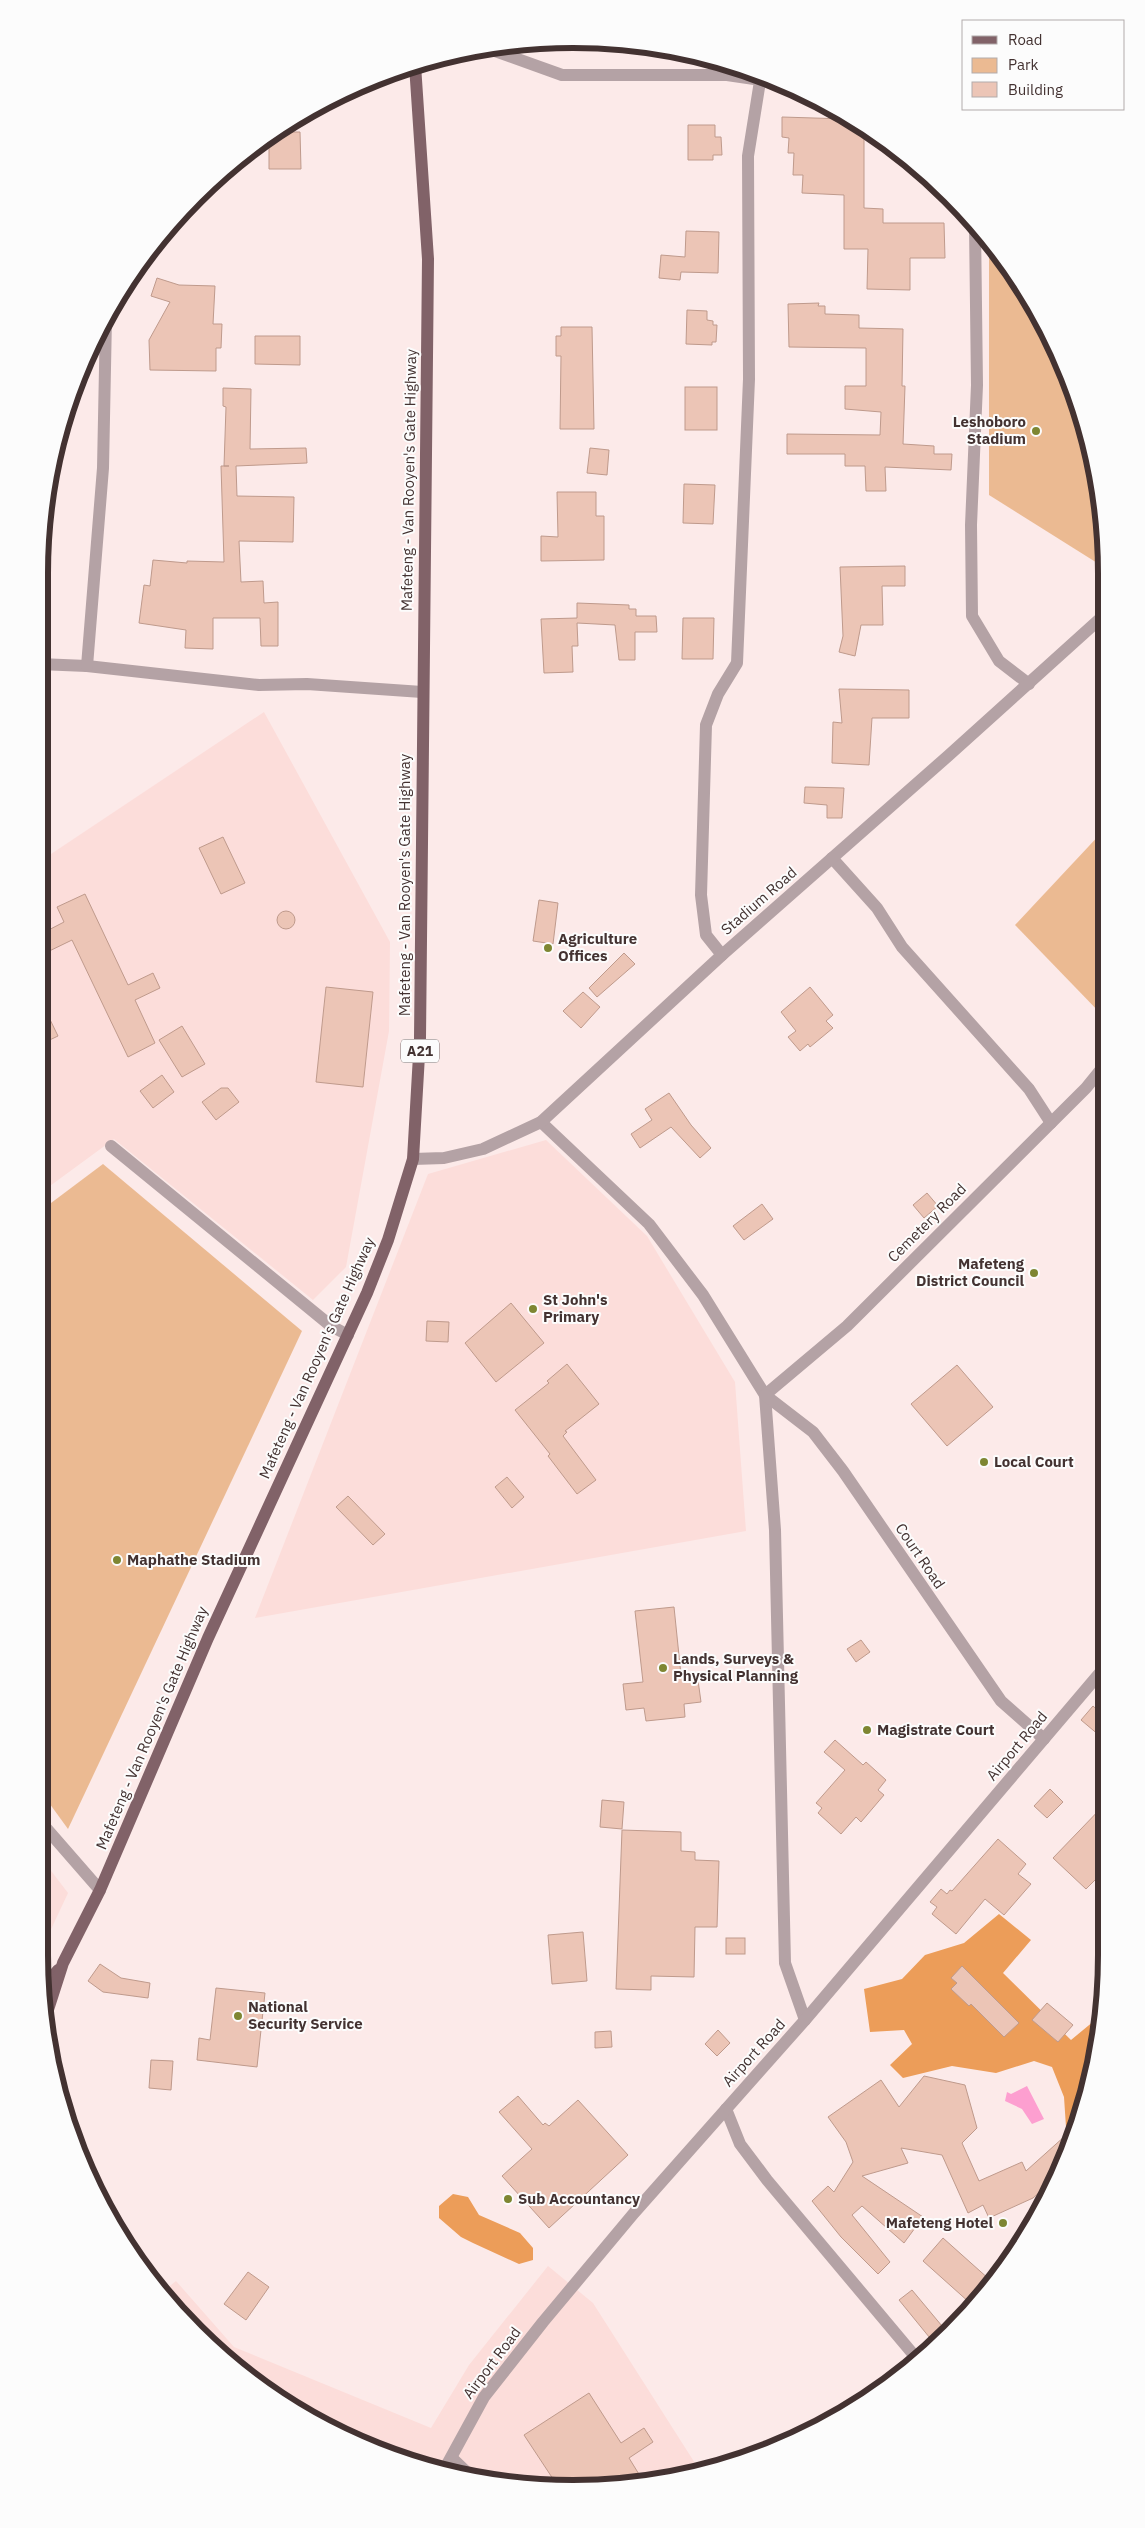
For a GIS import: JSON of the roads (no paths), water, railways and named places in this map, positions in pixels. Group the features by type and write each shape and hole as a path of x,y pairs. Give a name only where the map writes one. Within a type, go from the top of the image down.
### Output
{"main road":[{"name":"Mafeteng - Van Rooyen's Gate Highway","path":"50,2002 63,1962 100,1890 208,1638 348,1335 388,1240 413,1159 420,1038 422,942 422,692 428,259 415,72"},
{"name":"Mafeteng - Van Rooyen's Gate Highway","path":"49,1980 63,1962"}],"street":[{"path":"498,53 562,75 744,76"},
{"path":"722,955 706,935 701,895 706,725 718,694 737,663 749,379 748,156 760,82"},
{"path":"974,235 977,385 971,525 972,616 999,661 1029,684"},
{"path":"87,666 103,468 106,333"},
{"name":"Stadium Road","path":"413,1159 444,1158 483,1149 541,1122 722,955 1098,621"},
{"path":"48,664 87,666 259,685 307,684 422,692"},
{"path":"832,858 877,908 902,947 1029,1089 1051,1122"},
{"name":"Cemetery Road","path":"765,1395 847,1326 1086,1088 1098,1073"},
{"path":"541,1122 649,1224 703,1296 765,1395 775,1530 785,1963 805,2020"},
{"path":"111,1146 331,1326 348,1335"},
{"name":"Court Road","path":"765,1395 813,1432 843,1471 1001,1701 1044,1738"},
{"name":"Airport Road","path":"448,2465 484,2397 634,2213 805,2020 980,1817 1098,1675"},
{"path":"48,1830 100,1890"},
{"path":"726,2109 740,2144 767,2180 913,2355"},
{"path":"452,2458 463,2469"}],"place":[{"name":"Leshoboro Stadium","path":"1036,431"},
{"name":"Agriculture Offices","path":"548,948"},
{"name":"Mafeteng District Council","path":"1034,1273"},
{"name":"St John's Primary","path":"533,1309"},
{"name":"Local Court","path":"984,1462"},
{"name":"Maphathe Stadium","path":"117,1560"},
{"name":"Lands, Surveys & Physical Planning","path":"663,1668"},
{"name":"Magistrate Court","path":"867,1730"},
{"name":"National Security Service","path":"238,2016"},
{"name":"Sub Accountancy","path":"508,2199"},
{"name":"Mafeteng Hotel","path":"1003,2223"}]}
